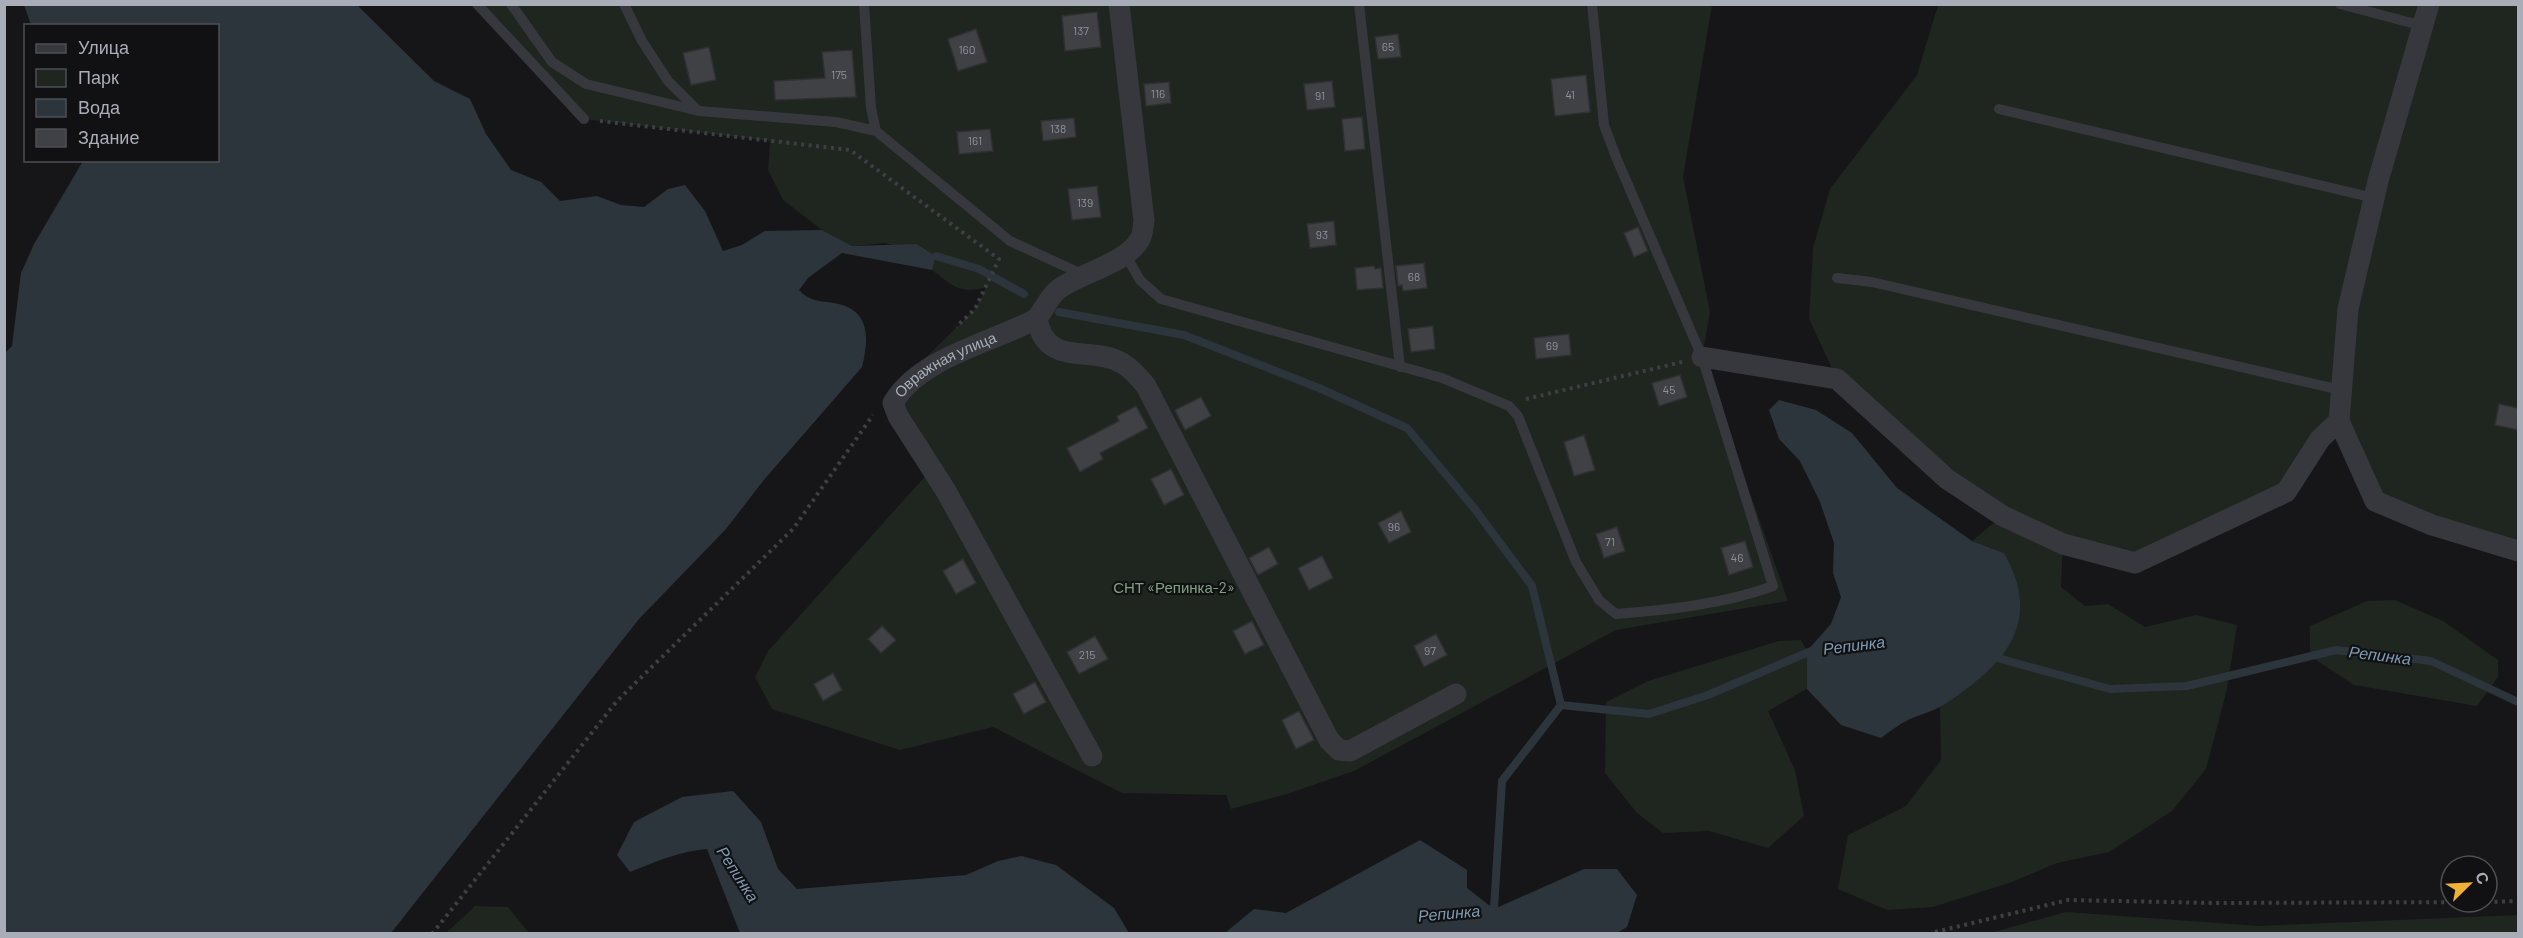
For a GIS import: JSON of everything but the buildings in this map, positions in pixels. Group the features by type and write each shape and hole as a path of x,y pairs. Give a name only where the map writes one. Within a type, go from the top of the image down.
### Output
{"street":[{"path":"1119,4 1144,221 1140,240 1125,254 1087,276 1060,287 1047,299 1037,319 1039,332 1048,344 1061,351 1120,362 1135,372 1146,386 1329,740 1339,750 1350,751 1456,694"},
{"path":"2429,4 2374,198 2348,309 2339,421 2375,501 2432,525 2518,551"},
{"name":"Овражная улица","path":"1037,319 939,363 897,397 894,407 946,491 1092,756"},
{"path":"1702,357 1837,379 1947,479 2002,516 2063,544 2135,563 2286,492 2320,439 2339,421"}],"lane":[{"path":"477,4 584,119"},
{"path":"511,4 552,62 586,84 699,111 836,122 876,131 1010,241 1087,276"},
{"path":"624,4 642,41 668,81 699,111"},
{"path":"864,4 871,108 876,131"},
{"path":"1359,4 1400,367"},
{"path":"1125,254 1140,280 1161,299 1442,378 1509,406 1518,416 1576,562 1599,600 1616,614 1651,611 1750,594 1773,586 1702,357 1604,125 1592,4"},
{"path":"2340,4 2423,26"},
{"path":"1999,109 2374,198"},
{"path":"1837,278 1872,282 2341,390"}],"path":[{"path":"584,119 850,150 999,259 987,286"},
{"path":"1509,406 1536,394 1702,357"},
{"path":"432,933 617,700 793,529 878,408"},
{"path":"1935,932 2068,900 2215,903 2439,902"},
{"path":"2499,902 2518,902"}],"green space":[{"name":"СНТ «Репинка-2»","path":"477,5 1712,5 1683,177 1710,312 1702,357 1788,601 1616,630 1354,771 1287,794 1231,809 1226,795 1122,793 993,727 900,750 772,709 755,677 768,651 929,472 884,399 975,309 986,287 970,290 951,285 932,270 936,256 885,243 852,246 822,230 783,200 768,170 770,141 584,119"},
{"path":"1938,5 2518,5 2518,551 2375,501 2339,421 2286,492 2135,563 2063,544 2061,587 2085,606 2108,604 2145,627 2196,615 2237,625 2227,689 2206,769 2172,811 2109,852 2057,863 2012,882 1933,907 1887,910 1838,889 1848,835 1906,806 1941,760 1940,707 1978,680 2004,553 1972,541 2002,516 1837,379 1809,319 1813,248 1830,189 1917,75"},
{"path":"2395,600 2443,621 2498,660 2498,677 2477,706 2354,685 2310,656 2310,626 2367,601"},
{"path":"1801,640 1807,651 1807,689 1768,711 1795,770 1804,816 1768,848 1709,831 1663,833 1637,813 1605,773 1606,702 1648,681 1779,641"},
{"path":"475,906 508,907 529,933 446,933"},
{"path":"2066,912 2259,926 2518,915 2518,933 1990,933"}],"water":[{"path":"24,5 357,5 434,81 470,99 486,134 511,170 541,182 560,201 597,196 621,205 644,207 668,189 685,185 705,211 723,251 742,245 765,231 822,230 852,246 916,244 936,256 932,270 842,253 808,278 799,290 803,294 815,300 846,306 861,319 866,336 862,367 763,481 726,529 639,619 391,933 5,933 4,354 12,346 21,273 34,244 82,162 219,162 219,24 31,24"},
{"path":"1779,400 1816,410 1852,433 1897,488 1972,541 2004,553 2016,579 2020,602 2018,623 2011,642 1999,659 1983,676 1942,706 1908,720 1881,738 1841,725 1807,689 1807,651 1831,624 1841,597 1833,573 1834,543 1820,502 1800,461 1779,439 1769,410"},
{"path":"733,791 761,822 778,869 797,889 966,875 998,861 1021,856 1056,865 1114,908 1129,933 740,933 707,849 677,855 630,872 617,855 634,822 682,797"},
{"path":"1420,840 1467,870 1467,888 1494,909 1584,869 1617,869 1637,895 1627,927 1615,934 1225,933 1254,909 1286,913"}],"waterway":[{"path":"936,256 979,269 1024,294"},
{"path":"1059,312 1184,335 1319,388 1407,428 1474,508 1532,586 1561,705"},
{"name":"Репинка","path":"1485,910 1494,909 1502,781 1561,705 1649,714 1708,695 1816,649"},
{"name":"Репинка","path":"1994,657 2110,689 2187,686 2336,650 2431,661 2518,702"}]}
